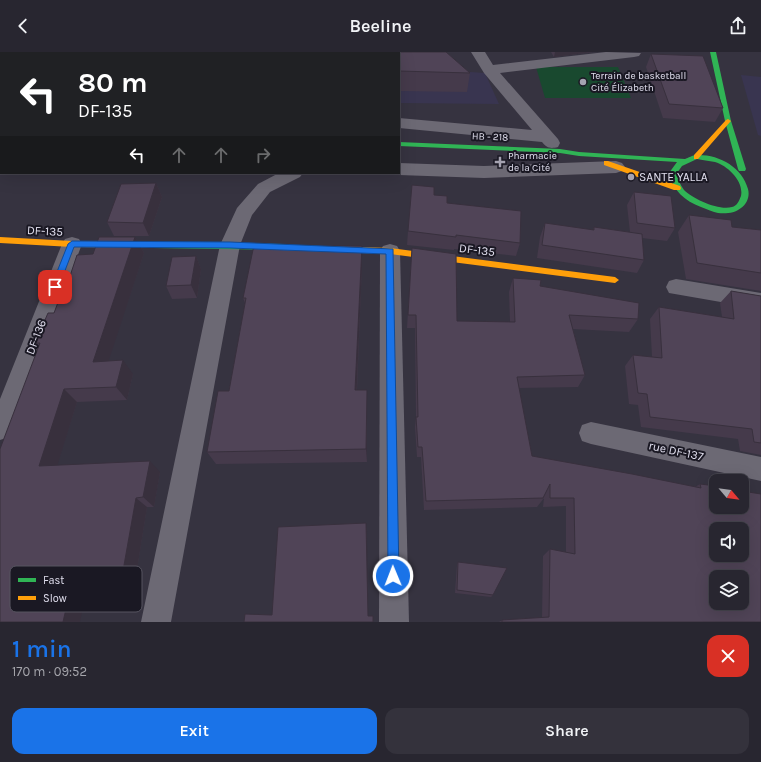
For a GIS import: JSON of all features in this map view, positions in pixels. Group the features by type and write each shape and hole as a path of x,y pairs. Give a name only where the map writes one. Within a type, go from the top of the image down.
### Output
{"street":[{"path":"478,52 489,70 560,151"},
{"path":"696,157 728,121 713,52"},
{"path":"489,70 634,53"},
{"name":"HB - 218","path":"400,144 560,151 579,154 682,160 696,157 711,157 727,161 745,171 728,121"},
{"path":"400,124 547,137"},
{"name":"HB - 218","path":"579,154 677,188"},
{"path":"682,160 674,167 672,177 677,188 687,198 702,206 720,211 736,212 750,207"},
{"path":"400,169 484,172 616,167"},
{"path":"156,622 230,245 244,213 264,188 292,174"},
{"name":"DF-135","path":"0,240 72,244 291,247"},
{"name":"DF-136","path":"2,419 72,244"},
{"name":"DF-135","path":"322,248 390,251 615,280"},
{"path":"390,251 394,622"},
{"path":"676,287 761,301"},
{"name":"rue DF-137","path":"591,432 761,469"}],"shaded area":[{"path":"400,52 433,52 456,71 485,73 499,104 400,103"},
{"path":"741,75 761,77 761,136 758,135"}],"green space":[{"name":"Terrain de basketball Cité Élizabeth","path":"536,67 618,67 631,98 545,98"}],"building":[{"path":"400,52 446,52 470,73 400,71"},
{"path":"651,54 703,56 723,108 669,104"},
{"path":"156,183 143,223 107,222 121,184"},
{"path":"412,185 434,187 434,195 447,196 447,203 521,211 520,243 408,231"},
{"path":"634,192 671,196 675,228 637,223"},
{"path":"689,215 731,220 732,227 761,230 761,273 697,263"},
{"path":"545,223 594,230 594,227 642,234 644,260 542,245"},
{"path":"99,237 135,237 93,362 123,360 116,387 64,389 39,466 150,461 143,497 136,498 124,566 10,566 10,612 65,612 63,622 0,622 0,449 40,343 35,343 48,313 54,313 68,276 70,276 77,255 93,254"},
{"path":"254,245 362,246 355,390 367,390 366,449 207,452 218,391 229,391 246,298 243,298"},
{"path":"412,248 456,254 457,321 515,322 513,278 541,280 540,286 639,303 638,319 569,315 585,375 517,377 532,456 701,488 700,484 709,485 709,514 749,514 749,492 761,494 761,622 502,622 502,620 549,617 550,549 575,554 574,498 550,498 550,484 543,498 426,501 422,447 418,447 416,417 418,417 416,315 408,315"},
{"path":"196,256 191,285 166,286 172,257"},
{"path":"731,291 761,296 761,443 754,442 752,429 650,417 647,394 638,393 633,355 662,358 659,307 734,319"},
{"path":"366,523 368,616 373,616 373,622 244,622 245,614 272,615 278,527"},
{"path":"458,562 507,568 493,595 457,590"}],"traffic: fast":[{"path":"713,52 728,121 742,169"},
{"path":"400,144 560,151 579,154 682,160"},
{"path":"696,157 717,161 733,169 742,181 745,193 742,203 734,210 719,211 694,201 678,188 673,173 679,164 696,157"},
{"path":"153,245 284,247"}],"traffic: slow":[{"path":"696,157 728,121"},
{"path":"606,163 677,188"},
{"path":"0,240 72,244 153,245"},
{"path":"333,249 390,251 615,280"}],"place":[{"name":"Terrain de basketball Cité Élizabeth","path":"583,82"},
{"name":"Pharmacie de la Cité","path":"500,162"},
{"name":"SANTE YALLA","path":"631,177"}],"route":[{"path":"55,287 72,244 230,245 390,251 393,576"}]}
